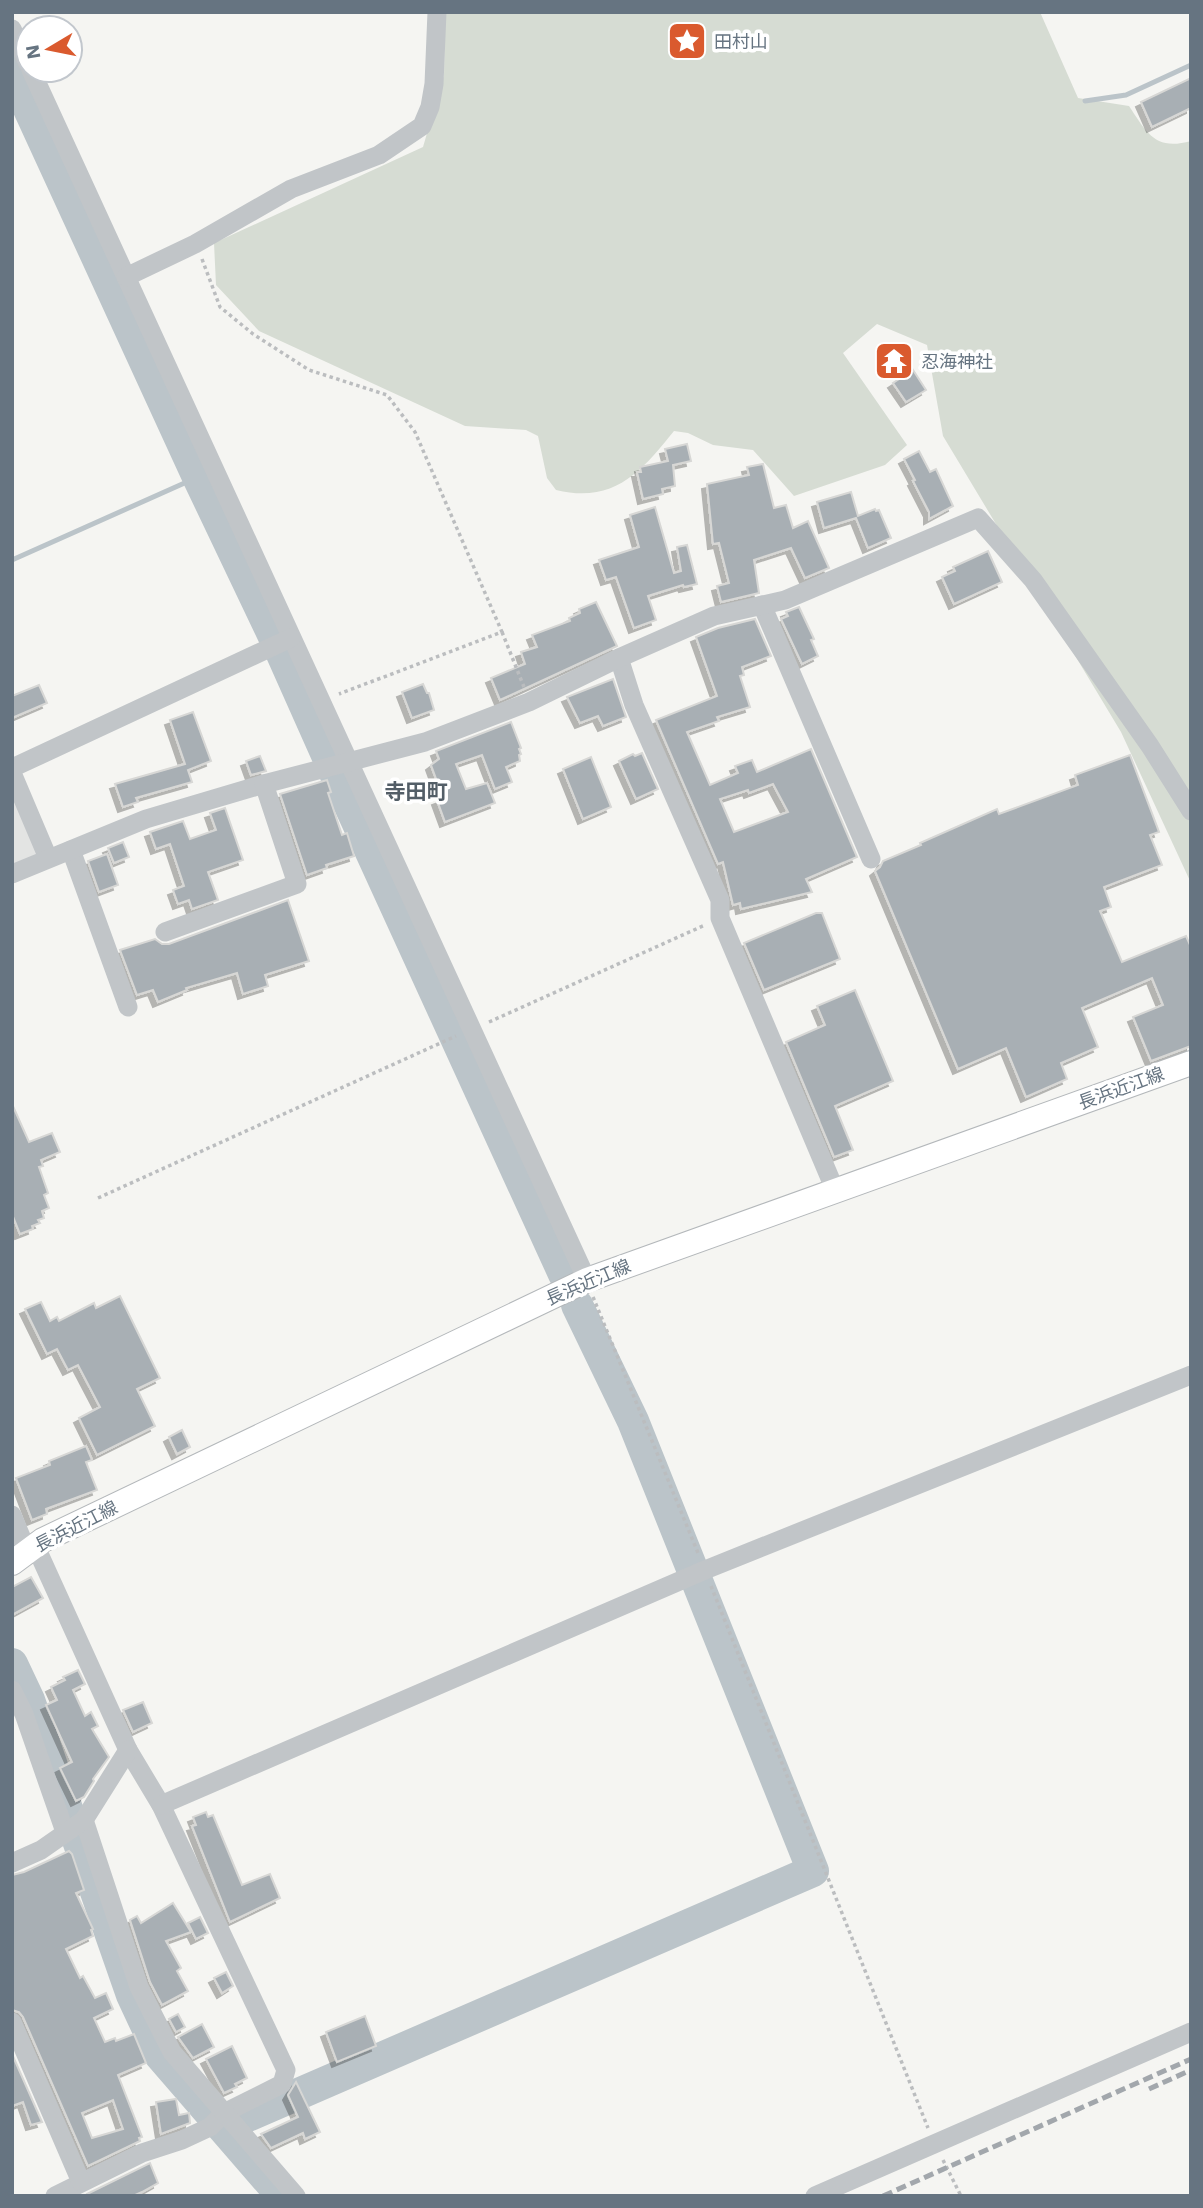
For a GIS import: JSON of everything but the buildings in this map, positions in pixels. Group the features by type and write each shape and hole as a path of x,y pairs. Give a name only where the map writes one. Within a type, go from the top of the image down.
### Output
{"main road":[{"name":"長浜近江線","path":"25,1553 591,1291 835,1190 1191,1063"}],"street":[{"path":"126,277 195,244 292,189 379,155 422,126 430,107 434,84 437,12"},
{"path":"37,84 126,277 282,643 320,701 338,765 591,1291"},
{"path":"12,874 146,820 264,784 425,742 530,702 619,658 714,616 785,600 978,518 1033,580 1150,746 1191,811"},
{"path":"762,605 872,859"},
{"path":"48,858 12,770 282,643"},
{"path":"619,658 634,705 720,900 720,918 835,1190"},
{"path":"165,932 298,884 264,784"},
{"path":"71,850 128,1007"},
{"path":"161,1805 696,1573 1191,1375"},
{"path":"12,1515 25,1553 128,1750 161,1805 286,2070 282,2084 225,2121 182,2140 142,2152 55,2196"},
{"path":"12,1690 74,1826 139,1987 172,2052 225,2121 296,2196"},
{"path":"12,1863 41,1850 74,1826 128,1750"},
{"path":"12,2022 81,2182"},
{"path":"815,2196 1191,2032"}],"path":[{"path":"195,244 220,307 253,334 309,370 387,395 415,432 530,702"},
{"path":"320,701 502,632"},
{"path":"98,1198 720,918"},
{"path":"591,1291 696,1573 934,2143 961,2196"}],"shaded area":[{"path":"445,12 1040,12 1078,98 1129,106 1147,132 1160,141 1169,144 1191,141 1191,883 1121,732 943,436 927,345 877,324 843,353 907,445 885,465 794,496 753,450 713,445 688,433 674,431 650,459 624,481 594,492 576,493 556,490 547,478 538,436 526,430 465,426 259,331 216,285 214,243 423,147 444,75"},
{"path":"12,793 40,854 12,866"}],"waterway":[{"path":"1085,101 1126,95 1191,65"},
{"path":"12,72 278,645 564,1274"},
{"path":"12,560 198,477"},
{"path":"230,2134 243,2118 813,1871 633,1421 577,1305"},
{"path":"12,1664 29,1700 132,1995 160,2055 282,2196"}],"railway":[{"path":"883,2196 1191,2059"},
{"path":"1149,2089 1191,2070"}],"place":[{"name":"田村山","path":"687,41"},
{"name":"忍海神社","path":"894,361"}],"district":[{"name":"寺田町","path":"416,791"}]}
